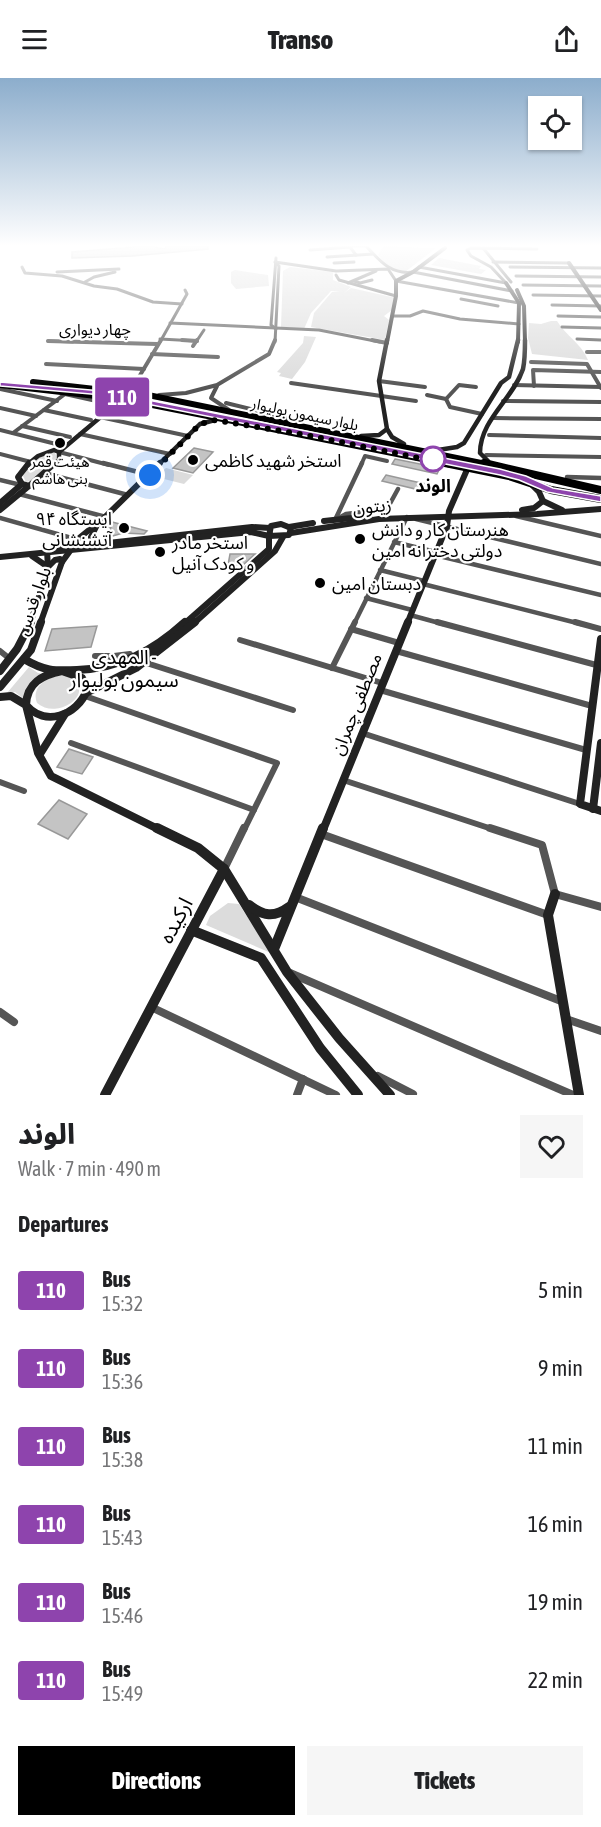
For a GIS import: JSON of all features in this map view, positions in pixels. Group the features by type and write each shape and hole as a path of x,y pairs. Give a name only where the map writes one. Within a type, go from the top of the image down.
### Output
{"main road":[{"name":"بلوار سیمون بولیوار","path":"0,380 148,395 567,480 601,490"},
{"name":"بلوار سیمون بولیوار","path":"0,387 119,398 201,418 311,436 508,476 562,493 601,499"},
{"path":"251,416 487,458 501,467"},
{"path":"201,418 311,436"},
{"path":"529,474 547,482 542,485 529,483"},
{"path":"562,493 556,487 556,483 567,480"}],"street":[{"path":"124,293 153,302 182,304"},
{"path":"130,392 187,293"},
{"path":"148,395 177,395 218,385 270,354 276,339 276,328 272,325 273,293"},
{"path":"386,293 396,296 387,343 380,365 379,381 387,429 392,437 404,444"},
{"path":"467,293 522,306"},
{"path":"514,293 522,306 525,362 482,439 479,450 487,458 601,457"},
{"path":"438,450 461,445 469,436 501,383 509,377 518,345 524,300 518,293"},
{"path":"471,300 475,295"},
{"path":"533,295 601,296"},
{"path":"591,295 601,310"},
{"path":"461,299 498,306"},
{"path":"552,305 599,306"},
{"path":"392,316 410,316 423,311 458,319 519,324"},
{"path":"558,316 601,316"},
{"path":"170,323 319,330 387,343"},
{"path":"562,327 601,328"},
{"path":"193,346 204,330"},
{"path":"160,339 197,341"},
{"path":"577,339 601,340"},
{"path":"48,341 157,344"},
{"path":"587,352 601,352"},
{"path":"152,354 218,357"},
{"path":"531,362 587,364 601,387"},
{"path":"60,364 144,369"},
{"path":"534,386 533,370 601,372"},
{"path":"379,381 425,387"},
{"path":"291,383 416,401"},
{"path":"218,385 211,396 213,400 227,409 251,416"},
{"path":"447,399 459,385 476,387"},
{"path":"514,385 601,387"},
{"path":"0,387 57,401"},
{"path":"13,433 65,394 110,404"},
{"path":"427,395 447,399"},
{"path":"58,449 119,398"},
{"path":"24,485 18,474 31,462 58,449 80,434 119,398"},
{"path":"447,399 450,407 482,414"},
{"path":"503,401 601,402"},
{"path":"226,403 284,417 292,422"},
{"path":"0,408 36,416"},
{"path":"44,410 91,420"},
{"path":"100,417 189,436"},
{"path":"100,544 92,540 91,535 105,518 189,436 201,418"},
{"path":"494,418 601,419"},
{"path":"22,426 70,437"},
{"path":"361,436 379,435 387,429"},
{"path":"0,430 150,475"},
{"path":"80,434 170,454"},
{"path":"489,435 601,438"},
{"path":"469,436 474,441 482,439"},
{"path":"0,503 59,460 58,449"},
{"path":"0,454 31,462"},
{"path":"335,520 365,456 387,461"},
{"name":"مصطفی چمران","path":"274,949 447,526 449,513 466,472"},
{"path":"44,473 128,495"},
{"path":"567,480 600,479"},
{"path":"0,480 24,485"},
{"path":"529,483 539,492 543,501 552,507 567,511"},
{"path":"0,510 19,494 24,485"},
{"path":"335,520 346,514 387,509 398,489"},
{"path":"19,494 105,518"},
{"name":"زیتون","path":"290,530 335,520 526,510 540,505 543,501"},
{"name":"زیتون","path":"290,530 449,513 508,514 601,509"},
{"path":"508,514 601,536"},
{"path":"332,668 406,517 601,564"},
{"path":"0,518 68,537"},
{"path":"0,555 28,555 57,549 73,543 105,518"},
{"path":"24,659 42,670 62,671 100,669 138,661 170,643 275,551 290,530 280,524 270,531"},
{"path":"40,754 65,714 81,703 86,694 100,688 164,641 269,549 270,531"},
{"path":"0,555 70,551 251,532 270,531 283,537"},
{"path":"57,549 140,542"},
{"path":"394,542 601,595"},
{"name":"بلوار قدس","path":"0,687 24,659 37,638 62,562 70,551"},
{"name":"بلوار قدس","path":"0,671 10,659 28,628 48,567 47,552"},
{"path":"28,555 48,567 55,560 60,559 62,562"},
{"path":"380,570 601,629"},
{"path":"366,598 600,666"},
{"path":"351,629 397,647 592,706"},
{"path":"580,804 592,706 600,666 601,639"},
{"path":"240,640 586,750"},
{"path":"0,651 10,659"},
{"path":"95,656 130,654 138,661 293,710"},
{"path":"100,669 114,656"},
{"path":"86,694 83,679 78,675 62,671 34,682 26,697 27,719 44,769 51,776 198,848 224,869 287,972 366,1070 390,1095"},
{"name":"ارکیده","path":"86,694 277,763 255,810 106,1095"},
{"path":"0,697 11,696 26,705 34,714 41,716 65,714"},
{"path":"362,733 597,810 601,743"},
{"path":"71,743 255,810"},
{"path":"343,780 542,845 555,894 548,915 579,1095"},
{"path":"0,782 24,791"},
{"path":"321,834 548,915"},
{"path":"555,894 601,907"},
{"path":"244,902 268,917 276,916 293,901 561,1000"},
{"path":"191,930 261,958 320,1048 358,1095"},
{"path":"287,972 573,1095"},
{"path":"151,1007 336,1095"},
{"path":"0,1012 14,1022"},
{"path":"566,1019 601,1031"},
{"path":"366,1070 413,1094"},
{"path":"297,1095 303,1079"}],"shaded area":[{"path":"282,293 329,293 311,313 304,329 281,327"},
{"path":"331,293 376,293 396,298 392,310 384,316 389,320 385,340 311,327 314,313"},
{"path":"557,321 588,360 532,354 528,338 529,323 541,324"},
{"path":"304,336 316,337 305,362 292,379 279,376 281,373 277,372 303,343"},
{"path":"55,452 57,460 26,482 23,476 33,463"},
{"path":"166,468 193,475 184,484 156,477"},
{"path":"29,667 38,673 49,675 24,699 15,692 7,693"},
{"path":"64,675 75,681 79,688 78,695 73,701 56,709 46,708 37,703 36,691 39,686 53,677"},
{"path":"228,903 239,904 271,953 206,925 210,916"}],"building":[{"name":"استخر شهید کاظمی","path":"194,448 213,452 193,473 173,468"},
{"path":"395,459 440,468 437,474 392,464"},
{"path":"386,475 431,485 428,492 382,481"},
{"name":"ایستگاه ۹۴ آتشنشانی","path":"112,522 147,531 144,534 123,533 113,536 109,532 111,527 107,527"},
{"path":"230,554 255,554 243,565 228,565"},
{"path":"97,626 91,647 45,651 52,629"},
{"path":"69,749 93,757 82,774 57,767"},
{"path":"59,800 87,814 68,839 38,824"}],"bus line":[{"name":"110","path":"0,384 102,393 166,405 500,472 529,480 529,483 551,490 601,499"}],"place":[{"name":"هیئت قمر بنی هاشم","path":"60,443"},
{"name":"الوند","path":"433,459"},
{"name":"استخر شهید کاظمی","path":"193,460"},
{"name":"ایستگاه ۹۴ آتشنشانی","path":"124,528"},
{"name":"هنرستان کار و دانش دولتی دخترانه امین","path":"360,539"},
{"name":"استخر مادر و کودک آنیل","path":"160,552"},
{"name":"دبستان امین","path":"320,583"}],"district":[{"name":"چهار دیواری","path":"95,329"},
{"name":"المهدی - سیمون بولیوار","path":"124,668"}],"route":[{"path":"150,475 200,424 215,420 433,459"}]}
